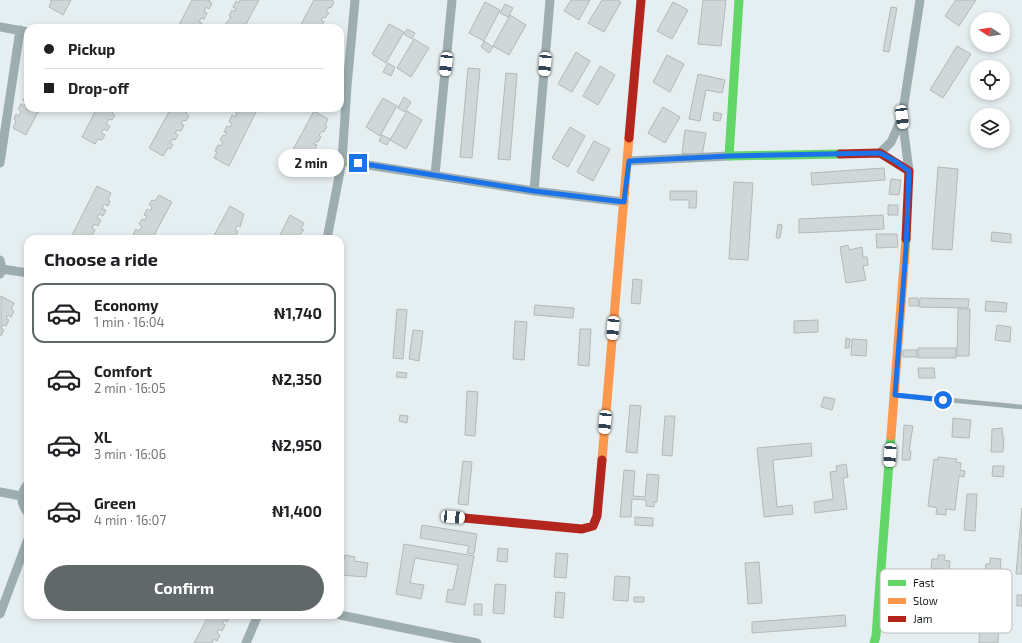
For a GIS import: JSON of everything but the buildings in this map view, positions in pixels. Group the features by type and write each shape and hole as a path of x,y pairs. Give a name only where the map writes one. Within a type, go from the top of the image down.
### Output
{"street":[{"path":"344,79 355,0"},
{"path":"434,175 452,0"},
{"path":"534,191 550,0"},
{"path":"453,517 582,529 593,526 597,516 624,202 629,161 641,0"},
{"path":"729,156 739,0"},
{"path":"880,153 891,142 902,117 920,0"},
{"path":"0,27 24,31 0,163"},
{"path":"328,235 342,161 343,112"},
{"path":"881,569 906,249 909,171 902,117"},
{"path":"629,161 729,156 880,153 909,171"},
{"path":"342,161 534,191 624,202"},
{"path":"0,260 1,272 24,273"},
{"path":"24,489 21,496 22,506 24,508"},
{"path":"0,492 21,496"},
{"path":"0,614 24,550"},
{"path":"874,643 876,636 880,585"},
{"path":"344,615 477,643"},
{"path":"246,643 256,619"}],"lane":[{"path":"895,395 1022,407"}],"traffic: fast":[{"path":"739,0 729,156 840,154"},
{"path":"881,569 891,436"},
{"path":"874,643 876,636 880,583"}],"traffic: slow":[{"path":"602,460 629,138"},
{"path":"891,436 906,239"}],"traffic: jam":[{"path":"629,138 641,0"},
{"path":"840,154 880,153 909,171 906,239"},
{"path":"453,517 582,529 593,526 597,516 602,460"}],"route":[{"path":"358,163 534,191 624,202 629,161 729,156 880,153 909,171 906,249 895,395 943,400"}]}
